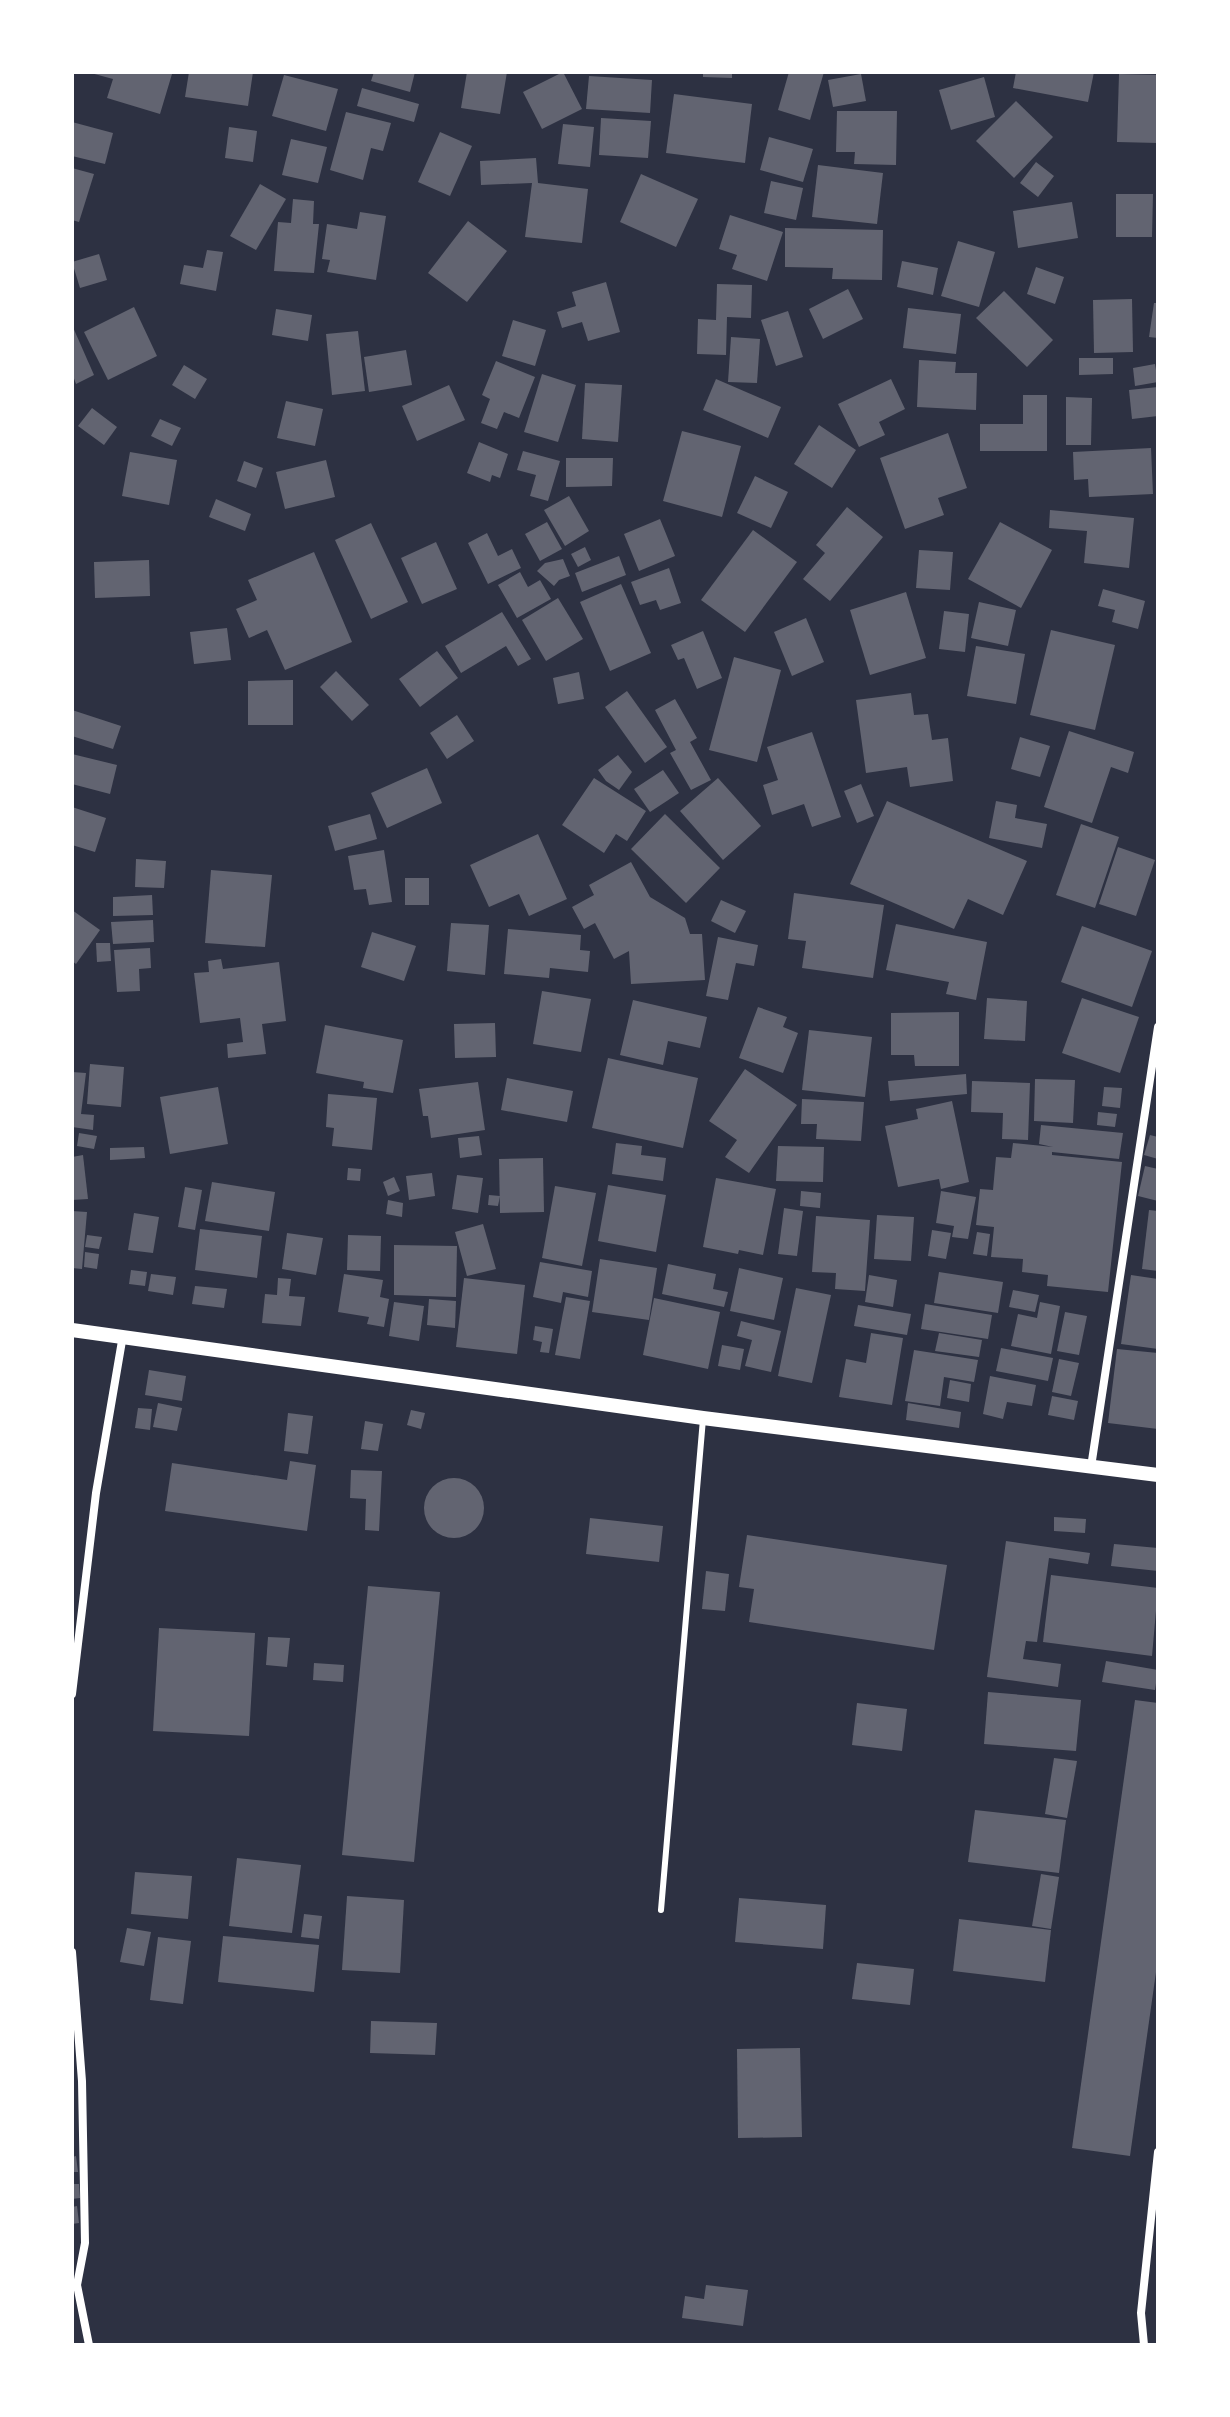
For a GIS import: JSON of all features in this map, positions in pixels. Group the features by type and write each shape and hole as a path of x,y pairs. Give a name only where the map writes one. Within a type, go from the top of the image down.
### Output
{"street":[{"path":"1091,1467 1158,1027"},
{"path":"72,1330 703,1418 1158,1475"},
{"path":"72,1694 96,1493 123,1335"},
{"path":"72,1952 82,2081 85,2228 85,2243 75,2283 89,2345"},
{"path":"1144,2345 1141,2313 1158,2152"}],"lane":[{"path":"661,1910 703,1418"}],"building":[{"path":"87,72 172,74 160,114 107,98 113,79"},
{"path":"189,72 253,72 248,106 185,97"},
{"path":"374,72 415,72 410,92 371,81"},
{"path":"467,72 507,72 500,114 461,108"},
{"path":"563,72 582,109 542,129 523,92"},
{"path":"703,72 732,72 732,78 703,77"},
{"path":"789,72 824,72 810,120 778,110"},
{"path":"1016,72 1094,72 1088,102 1013,88"},
{"path":"861,74 866,101 833,107 828,80"},
{"path":"1119,74 1158,75 1158,143 1117,142"},
{"path":"284,75 338,89 326,131 272,116"},
{"path":"589,76 652,80 650,113 586,109"},
{"path":"984,77 995,117 951,130 939,90"},
{"path":"362,88 419,104 414,122 357,106"},
{"path":"674,94 752,104 745,163 666,153"},
{"path":"1016,101 1053,137 1014,178 976,141"},
{"path":"837,111 897,111 896,165 854,164 855,152 836,152"},
{"path":"346,112 391,123 383,151 371,148 363,180 330,170"},
{"path":"601,118 651,121 648,158 599,155"},
{"path":"72,122 113,133 105,164 72,156"},
{"path":"563,124 594,127 590,167 558,164"},
{"path":"229,127 257,131 253,162 225,158"},
{"path":"440,132 472,146 450,196 418,182"},
{"path":"769,137 813,149 803,182 760,170"},
{"path":"291,139 327,147 318,183 282,175"},
{"path":"536,158 538,183 588,189 582,243 525,237 532,183 481,185 480,161"},
{"path":"1036,162 1054,176 1038,197 1020,183"},
{"path":"818,165 883,173 877,224 812,217"},
{"path":"72,168 94,174 79,222 72,220"},
{"path":"641,174 698,199 676,247 620,222"},
{"path":"771,181 803,188 796,220 764,213"},
{"path":"260,184 286,199 256,250 230,236"},
{"path":"1116,194 1153,194 1152,237 1116,237"},
{"path":"293,199 314,201 313,224 319,224 314,273 274,271 278,222 291,223"},
{"path":"1072,202 1078,238 1018,248 1013,211"},
{"path":"360,212 386,216 376,280 327,272 330,260 322,259 327,224 357,229"},
{"path":"730,215 783,232 767,281 732,269 737,255 719,249"},
{"path":"468,221 507,251 467,302 428,273"},
{"path":"785,228 883,230 882,280 832,279 833,268 785,267"},
{"path":"958,241 995,252 979,307 941,296"},
{"path":"207,250 223,252 216,291 180,284 184,265 203,268"},
{"path":"99,254 107,280 80,288 72,262"},
{"path":"902,261 938,268 933,295 897,287"},
{"path":"1036,267 1064,277 1055,304 1027,294"},
{"path":"606,282 620,332 588,341 582,322 562,328 557,312 576,306 572,292"},
{"path":"717,284 752,285 751,318 727,317 726,355 697,354 698,319 716,320"},
{"path":"848,289 863,319 823,339 809,309"},
{"path":"1004,291 1053,340 1027,367 976,318"},
{"path":"1132,299 1133,352 1094,353 1093,300"},
{"path":"1154,303 1158,303 1158,338 1149,337"},
{"path":"134,307 157,356 108,380 84,332"},
{"path":"908,308 961,314 956,354 903,348"},
{"path":"276,309 312,315 308,341 272,335"},
{"path":"788,311 803,357 776,366 761,320"},
{"path":"513,320 546,330 535,366 502,356"},
{"path":"72,325 94,375 76,384 72,373"},
{"path":"358,331 365,391 332,395 326,334"},
{"path":"731,337 760,339 757,383 728,382"},
{"path":"406,350 412,385 369,392 364,357"},
{"path":"1079,358 1113,358 1113,374 1079,375"},
{"path":"919,360 956,362 955,373 977,373 976,410 917,407"},
{"path":"496,361 535,377 519,418 504,412 497,429 481,423 490,399 482,395"},
{"path":"1155,364 1158,382 1135,386 1133,368"},
{"path":"184,365 207,379 195,399 172,385"},
{"path":"542,374 576,385 558,442 524,432"},
{"path":"716,379 781,407 768,438 703,410"},
{"path":"891,379 905,409 879,422 885,435 859,447 838,404"},
{"path":"585,383 622,385 618,442 582,439"},
{"path":"449,385 465,420 417,441 402,406"},
{"path":"1158,387 1158,416 1132,419 1129,390"},
{"path":"1023,395 1047,395 1047,451 980,451 980,424 1023,424"},
{"path":"1066,397 1092,398 1091,445 1066,445"},
{"path":"286,401 323,409 315,446 277,438"},
{"path":"92,408 117,427 104,445 78,426"},
{"path":"160,419 181,428 172,446 151,436"},
{"path":"819,425 856,450 832,488 794,464"},
{"path":"682,431 741,446 722,517 663,501"},
{"path":"948,433 967,488 938,498 944,515 905,529 880,458"},
{"path":"479,442 508,454 500,478 492,475 490,482 467,473"},
{"path":"1151,448 1153,494 1089,497 1088,479 1074,480 1073,452"},
{"path":"523,451 560,461 548,501 530,496 536,475 517,470"},
{"path":"130,452 177,460 169,505 122,496"},
{"path":"566,458 613,458 612,486 566,487"},
{"path":"326,460 335,497 285,509 276,472"},
{"path":"244,461 263,468 256,488 237,481"},
{"path":"755,476 788,492 771,528 737,513"},
{"path":"569,496 589,531 565,546 544,510"},
{"path":"216,499 251,514 245,531 209,517"},
{"path":"847,507 883,537 830,601 803,579 825,553 816,545"},
{"path":"1050,510 1134,518 1129,568 1084,563 1087,531 1049,528"},
{"path":"660,519 675,556 639,571 624,534"},
{"path":"547,522 562,549 540,561 525,534"},
{"path":"1000,522 1052,550 1021,608 968,579"},
{"path":"371,523 408,602 371,619 335,540"},
{"path":"753,530 797,562 745,632 701,600"},
{"path":"487,533 498,556 512,549 521,568 488,584 468,543"},
{"path":"436,542 457,589 422,604 401,558"},
{"path":"585,547 591,560 578,567 571,554"},
{"path":"919,550 953,552 950,590 916,588"},
{"path":"314,552 352,642 285,670 267,630 249,638 236,609 257,600 248,580"},
{"path":"619,556 626,575 582,592 575,573"},
{"path":"563,559 570,576 559,580 554,586 537,571 545,563"},
{"path":"149,560 150,596 95,598 94,562"},
{"path":"669,568 681,603 660,610 656,600 640,605 631,582"},
{"path":"520,572 528,587 540,580 551,599 517,618 498,585"},
{"path":"621,584 651,653 610,671 580,602"},
{"path":"1103,589 1145,601 1138,629 1112,622 1115,610 1098,606"},
{"path":"906,592 926,658 870,675 850,610"},
{"path":"558,598 583,639 546,661 522,620"},
{"path":"979,602 1016,610 1008,646 971,638"},
{"path":"944,611 969,614 965,652 939,649"},
{"path":"502,612 531,659 518,666 506,646 461,673 445,646"},
{"path":"806,618 824,662 792,676 774,632"},
{"path":"227,628 231,660 194,664 190,632"},
{"path":"1051,630 1115,645 1095,730 1030,715"},
{"path":"703,631 722,678 697,689 684,658 678,660 671,645"},
{"path":"976,646 1025,654 1016,704 967,696"},
{"path":"437,651 458,678 420,707 399,679"},
{"path":"734,657 781,670 757,762 709,750"},
{"path":"336,671 369,705 352,721 320,687"},
{"path":"579,672 584,699 558,704 553,678"},
{"path":"293,680 293,725 248,725 248,681"},
{"path":"627,691 667,747 645,763 605,707"},
{"path":"911,693 914,715 928,714 932,740 948,738 953,781 910,787 907,767 866,773 856,700"},
{"path":"675,699 697,738 690,742 711,780 691,790 670,753 676,750 655,710"},
{"path":"72,710 121,726 113,749 72,736"},
{"path":"457,715 474,741 447,759 430,733"},
{"path":"1069,731 1134,752 1128,773 1111,767 1092,823 1044,807"},
{"path":"812,732 841,817 812,827 804,804 772,815 763,785 778,780 767,747"},
{"path":"1020,737 1050,746 1040,777 1011,769"},
{"path":"72,754 117,765 110,794 72,784"},
{"path":"618,755 632,772 619,790 606,781 598,770"},
{"path":"427,768 442,803 387,828 371,793"},
{"path":"663,770 679,793 650,812 634,789"},
{"path":"594,778 646,811 627,841 616,834 604,853 562,825"},
{"path":"718,778 761,826 723,860 680,811"},
{"path":"861,784 874,816 857,823 844,791"},
{"path":"887,801 1027,861 1003,915 968,899 954,929 850,884"},
{"path":"996,801 1017,805 1015,818 1047,824 1042,848 989,838"},
{"path":"72,807 106,818 95,852 72,845"},
{"path":"370,814 377,839 335,851 328,826"},
{"path":"665,814 720,868 686,903 631,849"},
{"path":"1081,824 1119,837 1095,908 1056,895"},
{"path":"538,834 567,899 529,916 519,894 489,907 470,865"},
{"path":"1118,847 1155,860 1136,916 1099,904"},
{"path":"384,850 392,902 369,905 366,889 354,890 348,856"},
{"path":"136,859 166,861 164,888 135,887"},
{"path":"631,862 650,897 685,918 690,934 702,934 705,980 631,984 629,951 614,959 595,923 584,929 572,907 594,895 589,885"},
{"path":"211,870 272,875 265,947 205,943"},
{"path":"405,878 429,878 429,905 405,905"},
{"path":"794,893 884,905 873,978 802,968 806,941 788,939"},
{"path":"152,895 153,915 113,916 113,897"},
{"path":"721,900 746,911 735,933 711,921"},
{"path":"72,910 100,930 76,964 72,961"},
{"path":"153,920 154,942 113,944 111,922"},
{"path":"451,923 489,925 485,975 447,971"},
{"path":"896,924 987,942 976,1000 946,994 949,982 886,970"},
{"path":"1082,926 1152,951 1132,1007 1061,982"},
{"path":"508,929 581,935 580,950 590,951 588,972 550,968 549,978 504,974"},
{"path":"372,932 416,946 404,981 361,967"},
{"path":"718,937 758,945 754,966 736,963 728,1000 706,996"},
{"path":"96,943 110,943 111,961 97,962"},
{"path":"150,948 151,968 139,969 140,991 117,992 114,950"},
{"path":"221,959 223,969 279,962 286,1021 262,1024 266,1054 228,1058 227,1044 243,1042 240,1018 200,1023 194,973 209,972 208,961"},
{"path":"542,991 591,999 581,1052 533,1044"},
{"path":"987,998 1027,1001 1025,1041 984,1039"},
{"path":"1082,998 1139,1017 1120,1073 1062,1053"},
{"path":"633,1000 707,1017 700,1048 668,1041 663,1065 620,1055"},
{"path":"758,1007 787,1017 783,1027 798,1033 783,1073 739,1058"},
{"path":"959,1012 959,1066 915,1066 914,1055 891,1055 891,1013"},
{"path":"495,1023 496,1057 455,1058 454,1024"},
{"path":"325,1025 403,1040 393,1093 363,1088 364,1082 316,1073"},
{"path":"809,1030 872,1037 865,1097 802,1090"},
{"path":"608,1058 698,1078 683,1148 592,1128"},
{"path":"90,1064 124,1067 121,1107 87,1104"},
{"path":"745,1069 797,1105 749,1173 725,1157 737,1140 709,1121"},
{"path":"72,1072 86,1073 81,1114 94,1115 93,1130 72,1127"},
{"path":"966,1074 967,1094 890,1101 888,1081"},
{"path":"507,1078 573,1091 567,1122 501,1110"},
{"path":"1035,1079 1075,1080 1073,1123 1034,1121"},
{"path":"972,1081 1030,1083 1028,1140 1002,1139 1003,1113 971,1112"},
{"path":"478,1082 485,1130 431,1138 428,1116 423,1116 419,1089"},
{"path":"218,1087 228,1144 170,1154 160,1097"},
{"path":"1104,1087 1122,1088 1120,1108 1102,1106"},
{"path":"328,1094 377,1098 372,1150 332,1146 334,1128 326,1127"},
{"path":"802,1099 864,1102 861,1141 816,1139 817,1124 801,1124"},
{"path":"952,1101 969,1182 941,1189 939,1179 898,1187 885,1126 918,1119 916,1109"},
{"path":"1098,1112 1117,1114 1115,1127 1097,1125"},
{"path":"1041,1125 1123,1133 1119,1159 1052,1152 1052,1155 1122,1162 1108,1292 1047,1286 1048,1275 1022,1272 1023,1259 991,1257 994,1227 976,1225 980,1189 993,1190 996,1157 1011,1158 1013,1143 1053,1147 1039,1144"},
{"path":"79,1133 97,1136 94,1149 77,1146"},
{"path":"1150,1135 1158,1137 1158,1159 1144,1155"},
{"path":"479,1136 482,1155 460,1158 458,1138"},
{"path":"616,1143 642,1146 641,1155 666,1158 663,1181 612,1174"},
{"path":"778,1146 824,1147 823,1182 776,1181"},
{"path":"144,1147 145,1158 110,1160 110,1148"},
{"path":"83,1155 88,1199 72,1200 72,1157"},
{"path":"543,1158 544,1212 500,1213 499,1159"},
{"path":"1145,1166 1158,1169 1158,1201 1138,1196"},
{"path":"348,1168 361,1169 360,1181 347,1180"},
{"path":"432,1173 435,1196 409,1200 406,1176"},
{"path":"457,1175 483,1178 478,1213 452,1209"},
{"path":"394,1177 400,1191 388,1196 383,1182"},
{"path":"716,1178 776,1189 763,1255 703,1247"},
{"path":"212,1182 275,1192 269,1231 205,1221"},
{"path":"608,1185 666,1195 656,1252 598,1241"},
{"path":"555,1186 596,1193 582,1266 542,1258"},
{"path":"185,1187 202,1190 195,1230 178,1227"},
{"path":"801,1191 821,1193 820,1208 800,1206"},
{"path":"941,1191 976,1197 968,1239 952,1237 954,1226 936,1223"},
{"path":"489,1195 500,1196 498,1206 488,1205"},
{"path":"388,1200 403,1203 402,1217 386,1214"},
{"path":"784,1208 803,1211 797,1256 778,1254"},
{"path":"1149,1210 1158,1211 1158,1271 1142,1269"},
{"path":"72,1211 87,1212 82,1269 72,1268"},
{"path":"134,1213 159,1217 153,1253 128,1250"},
{"path":"877,1215 914,1217 911,1261 874,1259"},
{"path":"816,1216 870,1220 865,1291 835,1289 836,1273 812,1272"},
{"path":"483,1224 496,1269 467,1276 455,1232"},
{"path":"200,1229 262,1236 257,1278 195,1270"},
{"path":"932,1230 951,1233 946,1259 928,1256"},
{"path":"977,1232 990,1234 987,1256 973,1254"},
{"path":"287,1233 323,1238 316,1275 282,1269"},
{"path":"87,1235 102,1237 99,1249 85,1247"},
{"path":"348,1235 381,1236 380,1271 347,1270"},
{"path":"394,1245 457,1246 456,1297 394,1295"},
{"path":"85,1252 99,1254 97,1269 84,1267"},
{"path":"600,1259 657,1268 649,1320 592,1312"},
{"path":"540,1262 592,1271 588,1297 563,1292 561,1303 533,1297"},
{"path":"668,1264 716,1274 713,1289 728,1292 724,1307 662,1294"},
{"path":"739,1268 783,1278 774,1320 730,1311"},
{"path":"131,1270 147,1272 145,1286 129,1284"},
{"path":"939,1272 1003,1282 998,1313 934,1303"},
{"path":"151,1274 176,1277 173,1295 148,1291"},
{"path":"344,1274 383,1280 380,1297 389,1299 384,1327 367,1324 369,1317 338,1312"},
{"path":"869,1275 897,1280 893,1307 865,1302"},
{"path":"1131,1275 1158,1279 1158,1349 1121,1344"},
{"path":"278,1278 291,1279 289,1296 305,1297 301,1326 262,1323 265,1294 277,1295"},
{"path":"464,1278 525,1285 517,1354 456,1347"},
{"path":"195,1286 227,1289 224,1308 192,1304"},
{"path":"796,1288 831,1295 812,1383 778,1376"},
{"path":"1013,1290 1039,1295 1035,1312 1009,1307"},
{"path":"566,1297 590,1301 580,1359 555,1355"},
{"path":"654,1298 720,1312 708,1369 643,1355"},
{"path":"429,1299 456,1301 455,1328 427,1325"},
{"path":"394,1302 424,1306 419,1341 389,1336"},
{"path":"1040,1302 1060,1306 1051,1354 1011,1346 1018,1314 1037,1318"},
{"path":"925,1304 992,1315 988,1339 921,1329"},
{"path":"858,1305 911,1314 907,1335 854,1326"},
{"path":"1065,1312 1087,1316 1079,1355 1057,1351"},
{"path":"741,1321 781,1331 771,1372 745,1366 752,1340 737,1336"},
{"path":"535,1326 553,1329 549,1353 540,1352 542,1342 533,1340"},
{"path":"871,1333 903,1338 892,1405 839,1397 846,1359 866,1363"},
{"path":"939,1333 982,1340 979,1357 935,1351"},
{"path":"722,1345 744,1349 740,1370 718,1366"},
{"path":"1001,1348 1053,1358 1048,1381 996,1371"},
{"path":"1117,1349 1158,1353 1158,1429 1108,1423"},
{"path":"914,1350 978,1360 974,1382 944,1377 940,1406 905,1401"},
{"path":"1059,1359 1079,1363 1071,1396 1052,1392"},
{"path":"149,1370 186,1376 182,1401 145,1395"},
{"path":"990,1376 1036,1385 1032,1406 1007,1402 1003,1419 983,1414"},
{"path":"950,1380 971,1384 969,1402 947,1398"},
{"path":"1052,1396 1078,1401 1074,1420 1048,1415"},
{"path":"158,1403 182,1408 177,1431 153,1427"},
{"path":"908,1403 961,1412 959,1428 906,1420"},
{"path":"138,1408 152,1409 150,1430 135,1428"},
{"path":"411,1410 425,1413 421,1429 407,1425"},
{"path":"288,1413 313,1416 308,1454 284,1451"},
{"path":"365,1421 383,1424 378,1451 361,1449"},
{"path":"290,1461 316,1465 307,1531 165,1511 172,1463 287,1480"},
{"path":"351,1470 382,1471 379,1531 365,1530 366,1499 350,1498"},
{"path":"454,1478 466,1480 475,1487 482,1496 482,1520 475,1529 466,1536 454,1538 442,1536 433,1529 426,1520 424,1508 426,1496 433,1487 442,1480"},
{"path":"1054,1517 1086,1519 1085,1533 1054,1531"},
{"path":"590,1518 663,1526 659,1562 586,1554"},
{"path":"747,1535 947,1565 934,1650 749,1622 754,1589 739,1587"},
{"path":"1006,1541 1090,1553 1088,1564 1049,1558 1037,1642 1026,1641 1023,1659 1061,1664 1058,1687 987,1677"},
{"path":"1114,1544 1158,1548 1158,1571 1111,1566"},
{"path":"706,1571 729,1574 725,1611 702,1609"},
{"path":"1051,1575 1158,1588 1152,1656 1043,1642"},
{"path":"368,1586 440,1592 414,1862 342,1855"},
{"path":"159,1628 255,1633 249,1736 153,1731"},
{"path":"268,1637 290,1638 287,1667 266,1665"},
{"path":"1106,1661 1158,1670 1155,1690 1102,1682"},
{"path":"314,1663 344,1665 343,1682 313,1680"},
{"path":"988,1692 1081,1700 1076,1751 984,1744"},
{"path":"1135,1700 1158,1703 1158,1958 1130,2156 1072,2148"},
{"path":"857,1703 907,1709 902,1751 852,1745"},
{"path":"1054,1758 1077,1761 1067,1818 1045,1814"},
{"path":"975,1810 1066,1820 1059,1873 968,1862"},
{"path":"237,1858 301,1865 292,1933 229,1926"},
{"path":"135,1872 192,1876 188,1919 131,1914"},
{"path":"1041,1874 1059,1877 1051,1929 1032,1926"},
{"path":"347,1896 404,1900 400,1973 342,1970"},
{"path":"739,1898 826,1905 823,1949 735,1942"},
{"path":"304,1914 322,1916 319,1939 301,1937"},
{"path":"959,1919 1051,1930 1045,1982 953,1971"},
{"path":"127,1928 151,1932 144,1966 120,1962"},
{"path":"223,1936 319,1945 314,1992 218,1982"},
{"path":"158,1937 191,1941 183,2004 150,2000"},
{"path":"857,1963 914,1969 910,2005 852,1999"},
{"path":"371,2021 437,2023 435,2055 370,2053"},
{"path":"800,2048 802,2137 738,2138 737,2049"},
{"path":"76,2156 78,2172 72,2172 72,2157"},
{"path":"72,2184 79,2184 80,2198 72,2199"},
{"path":"77,2206 79,2223 72,2224 72,2207"},
{"path":"706,2285 748,2290 743,2326 682,2318 685,2296 704,2299"}]}
